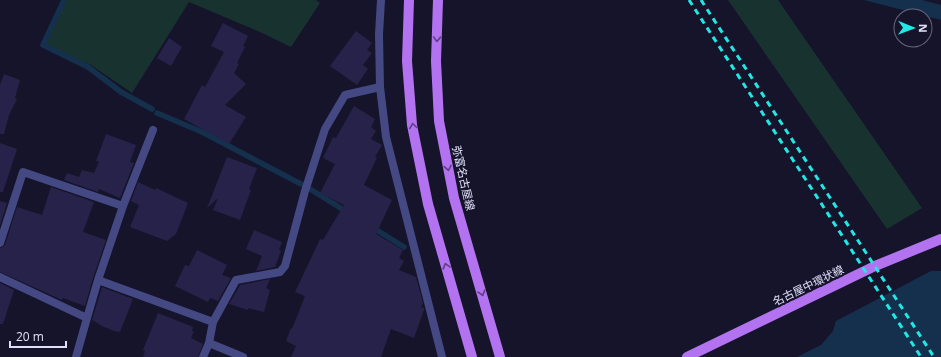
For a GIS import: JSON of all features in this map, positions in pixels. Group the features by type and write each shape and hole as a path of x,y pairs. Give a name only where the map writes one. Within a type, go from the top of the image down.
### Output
{"main road":[{"path":"409,0 407,61 412,125 428,204 472,357"},
{"name":"弥富名古屋線","path":"438,0 436,61 439,121 454,198 500,357"},
{"name":"名古屋中環状線","path":"687,357 875,266 941,240"}],"street":[{"path":"381,0 379,34 380,87 386,137 442,357"},
{"path":"203,357 209,343 213,322 236,280 280,272 284,266 305,191 325,129 345,95 380,87"},
{"path":"76,357 98,280 123,206 153,130"},
{"path":"0,244 23,172 123,206"},
{"path":"0,277 87,318"},
{"path":"98,280 213,322"},
{"path":"209,343 243,357"}],"green space":[{"path":"62,0 316,0 320,3 291,47 260,32 189,2 132,93 91,65 43,44"},
{"path":"728,0 778,0 922,208 887,229"}],"water":[{"path":"864,0 922,0 941,5 941,20 933,18 933,8 895,8"},
{"path":"931,271 941,271 941,357 797,357 821,345 833,331 836,321"}],"building":[{"path":"223,23 248,36 243,46 245,47 237,63 239,64 234,73 246,84 225,105 246,117 229,144 184,119 202,85 205,87 224,52 211,46"},
{"path":"356,31 372,43 367,50 372,53 363,65 368,69 357,85 330,66"},
{"path":"169,38 182,47 171,66 157,58"},
{"path":"4,74 20,80 15,98 17,99 9,115 4,134 0,134 0,85"},
{"path":"354,106 375,119 371,127 376,131 371,139 382,145 375,157 377,158 364,185 392,200 376,234 403,250 399,258 404,261 399,270 416,277 423,303 421,307 424,308 424,310 414,338 391,329 381,357 291,357 296,346 286,341 305,296 295,292 320,239 323,240 344,205 320,193 335,164 323,158 333,137 336,138"},
{"path":"106,134 136,145 130,162 134,163 120,198 99,189 98,192 64,180 67,173 79,177 82,170 94,173 99,162 96,161"},
{"path":"0,143 17,149 3,192 0,192"},
{"path":"227,157 257,168 240,220 213,210 218,198 207,208"},
{"path":"138,182 155,190 156,188 188,203 176,234 167,241 130,227 139,205 131,201"},
{"path":"51,187 94,202 83,232 106,240 85,306 63,298 62,300 0,272 0,248 5,245 17,207 42,215"},
{"path":"0,201 7,203 0,225"},
{"path":"254,230 282,242 279,250 281,251 275,267 256,271 262,256 246,249"},
{"path":"197,250 227,265 222,275 231,278 218,301 210,298 208,302 175,286 185,265 189,266"},
{"path":"270,279 266,288 270,290 264,312 248,308 248,310 229,304 240,285"},
{"path":"0,283 14,290 3,324 0,324"},
{"path":"102,287 133,299 120,332 104,327 92,320"},
{"path":"158,313 193,327 192,331 194,331 191,338 203,344 198,357 143,357 145,351 143,350"}],"waterway":[{"path":"64,0 43,45 88,67 121,92 152,109"},
{"path":"157,113 202,132 301,184"},
{"path":"310,189 347,212"},
{"path":"372,227 404,247"}],"railway":[{"path":"689,0 921,357"},
{"path":"701,0 934,357"}]}
